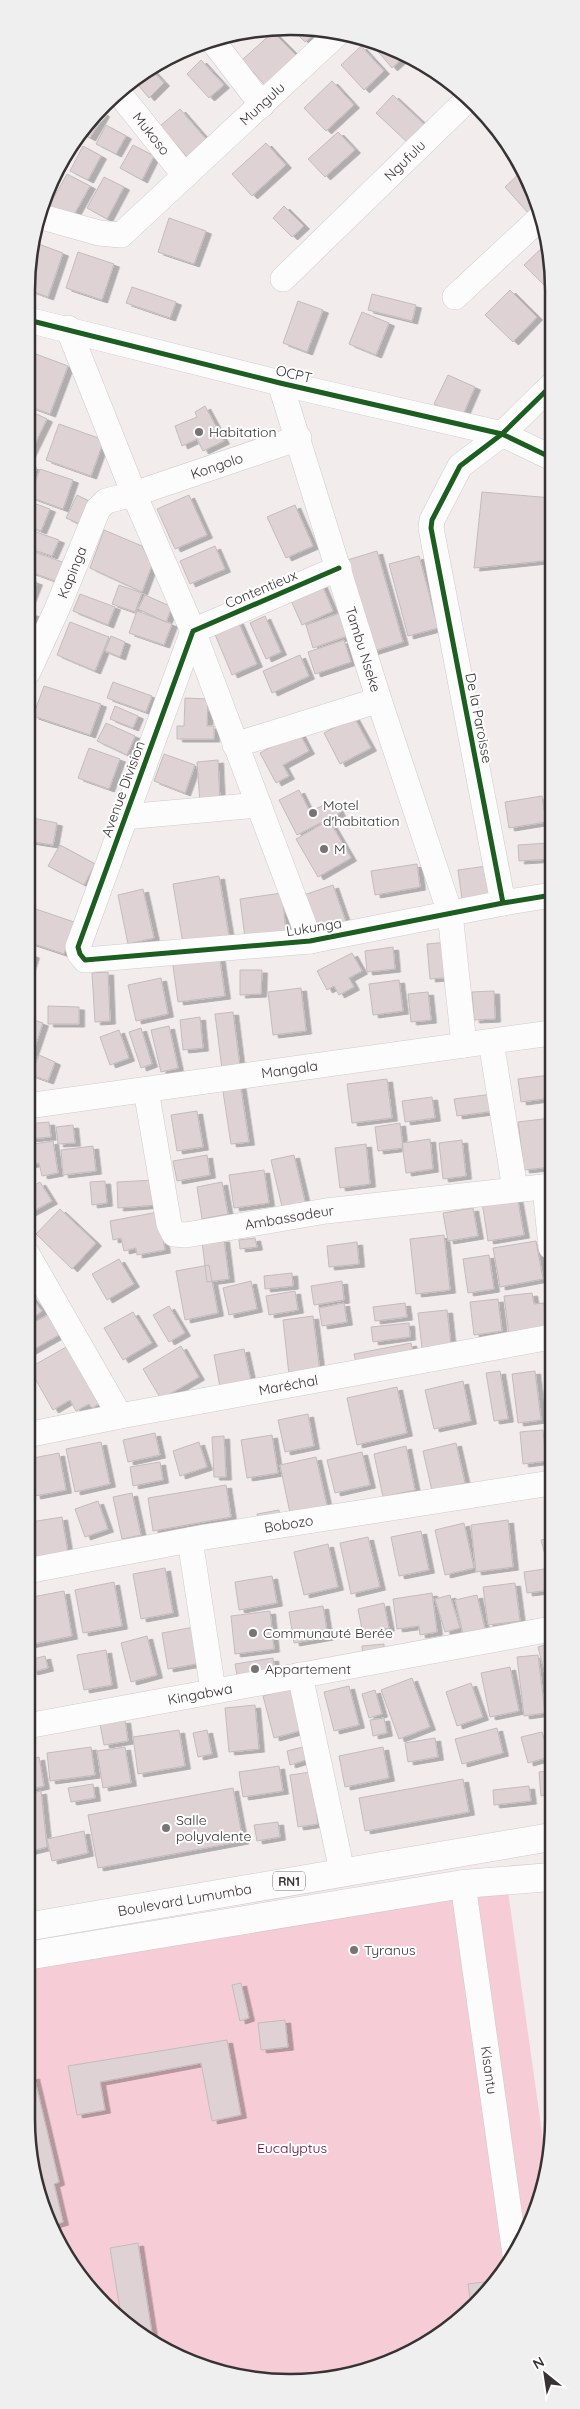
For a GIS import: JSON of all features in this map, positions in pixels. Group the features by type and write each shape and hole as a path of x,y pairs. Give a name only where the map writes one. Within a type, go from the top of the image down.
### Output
{"highway":[{"name":"Boulevard Lumumba","path":"35,1925 545,1838"},
{"name":"RN1","path":"35,1955 462,1884 545,1878"}],"street":[{"name":"Mungulu","path":"46,218 99,233 121,235 332,39"},
{"path":"217,46 262,105"},
{"name":"Mukoso","path":"123,98 185,176"},
{"name":"Ngufulu","path":"283,279 342,224 463,103"},
{"path":"455,297 535,222"},
{"name":"OCPT","path":"35,321 68,328 280,383 502,434 545,455"},
{"path":"68,328 134,494 193,631 310,941"},
{"name":"Tambu Nseke","path":"280,383 299,438 379,700 450,913 464,1045"},
{"name":"De la Paroisse","path":"504,903 432,537 432,520 460,466 502,434 545,392"},
{"name":"Kongolo","path":"134,494 299,438"},
{"name":"Kapinga","path":"35,657 98,509 106,501 134,494"},
{"name":"Contentieux","path":"193,631 339,568"},
{"name":"Avenue Division","path":"80,954 78,947 193,631"},
{"path":"235,745 379,700"},
{"name":"Avenue Division","path":"124,817 259,805"},
{"name":"Lukunga","path":"80,954 85,960 310,941 450,913 545,897"},
{"name":"Mangala","path":"35,1105 545,1035"},
{"path":"491,1042 515,1189"},
{"name":"Ambassadeur","path":"146,1090 168,1224 174,1234 186,1234 326,1211 545,1186"},
{"path":"35,1268 120,1416"},
{"name":"Maréchal","path":"35,1428 120,1416 545,1337"},
{"name":"Bobozo","path":"35,1569 190,1540 545,1484"},
{"path":"190,1540 213,1690"},
{"name":"Kingabwa","path":"35,1724 213,1690 545,1630"},
{"path":"300,1675 342,1872"},
{"name":"Kisantu","path":"462,1884 513,2242"}],"green space":[{"name":"Eucalyptus","path":"506,1877 544,2143 540,2169 526,2217 502,2261 482,2287 458,2311 432,2331 388,2355 340,2369 290,2374 240,2369 192,2355 148,2331 122,2311 98,2287 78,2261 54,2217 44,2185 37,2152 35,2119 35,1955"}],"building":[{"path":"268,36 277,36 297,56 265,85 242,60"},
{"path":"298,36 312,36 305,42"},
{"path":"361,46 384,71 364,90 341,65"},
{"path":"377,51 401,60 392,68"},
{"path":"201,60 224,85 209,98 187,74"},
{"path":"155,74 164,83 149,98 138,85"},
{"path":"332,81 354,105 326,131 304,108"},
{"path":"393,95 425,125 408,143 376,113"},
{"path":"180,109 207,140 187,157 160,126"},
{"path":"101,119 90,138 87,136"},
{"path":"106,125 126,136 116,154 96,144"},
{"path":"338,132 355,150 325,177 308,159"},
{"path":"266,143 286,165 252,196 232,174"},
{"path":"133,145 154,156 142,180 120,168"},
{"path":"83,146 101,156 88,180 70,171"},
{"path":"67,174 90,186 71,220 49,208"},
{"path":"518,175 532,211 529,214 505,187"},
{"path":"104,177 124,187 107,219 87,208"},
{"path":"284,206 304,226 292,237 273,218"},
{"path":"169,218 206,231 194,264 158,252"},
{"path":"39,244 63,253 48,297 35,292"},
{"path":"541,248 545,286 524,265"},
{"path":"78,252 114,264 102,300 66,288"},
{"path":"132,287 176,302 170,318 126,303"},
{"path":"510,290 537,317 513,342 485,315"},
{"path":"372,294 416,305 412,321 368,310"},
{"path":"298,301 323,310 307,352 283,343"},
{"path":"362,312 389,323 376,355 349,344"},
{"path":"35,354 68,366 50,414 35,409"},
{"path":"448,375 475,387 462,417 434,404"},
{"name":"Habitation","path":"205,406 224,441 203,451 197,439 182,446 175,426 197,417 195,412"},
{"path":"35,413 47,419 35,444"},
{"path":"59,424 104,440 91,476 46,460"},
{"path":"40,469 73,480 63,509 35,499 35,483"},
{"path":"482,492 545,497 545,561 474,568"},
{"path":"77,495 91,502 80,524 66,518"},
{"path":"189,495 207,535 175,549 157,509"},
{"path":"35,504 50,509 41,531 35,529"},
{"path":"295,505 313,546 286,558 267,517"},
{"path":"104,530 142,546 152,565 142,592 90,568"},
{"path":"35,531 59,540 52,556 35,550"},
{"path":"215,546 225,569 190,584 180,561"},
{"path":"377,551 403,642 371,652 344,561"},
{"path":"35,552 65,563 58,582 35,574"},
{"path":"419,556 438,628 408,636 389,564"},
{"path":"320,580 333,611 302,625 288,594"},
{"path":"119,585 142,593 135,612 112,604"},
{"path":"80,594 115,607 108,625 73,611"},
{"path":"145,595 172,607 166,622 138,609"},
{"path":"137,611 172,624 164,645 129,633"},
{"path":"343,612 350,635 313,648 306,625"},
{"path":"265,616 281,652 266,659 250,623"},
{"path":"238,621 257,664 232,675 214,632"},
{"path":"70,622 109,637 95,671 57,655"},
{"path":"111,636 125,642 120,657 105,651"},
{"path":"344,640 351,662 315,674 308,652"},
{"path":"300,655 309,676 272,693 263,671"},
{"path":"113,682 152,696 146,712 107,698"},
{"path":"44,686 101,704 90,735 35,717 35,711"},
{"path":"185,698 208,699 207,726 214,726 214,739 177,739 177,726 184,726"},
{"path":"115,706 138,716 133,728 110,719"},
{"path":"354,717 371,748 340,764 324,733"},
{"path":"106,723 135,736 127,755 97,741"},
{"path":"299,732 309,751 283,765 289,776 276,783 260,753"},
{"path":"89,748 120,759 109,789 78,778"},
{"path":"164,754 195,765 185,793 154,781"},
{"path":"218,760 220,802 200,803 197,762"},
{"name":"Motel d'habitation","path":"299,790 310,812 333,800 340,813 297,835 279,800"},
{"path":"542,796 545,822 509,828 505,802"},
{"path":"35,818 57,823 53,845 35,842"},
{"name":"M","path":"329,820 351,858 318,877 296,839"},
{"path":"545,843 545,859 519,861 518,845"},
{"path":"60,845 95,864 84,885 48,866"},
{"path":"417,864 420,887 375,895 371,871"},
{"path":"487,866 491,896 462,899 458,870"},
{"path":"219,876 229,936 183,944 173,884"},
{"path":"333,885 346,922 316,932 304,895"},
{"path":"143,889 154,938 128,944 118,895"},
{"path":"282,893 286,933 245,938 240,899"},
{"path":"35,909 74,922 64,954 35,944"},
{"path":"449,942 452,977 430,979 427,944"},
{"path":"393,947 395,969 367,972 365,951"},
{"path":"219,953 225,996 178,1002 172,959"},
{"path":"352,953 362,971 349,978 354,987 339,995 334,986 327,990 317,971"},
{"path":"240,970 262,970 261,994 240,995"},
{"path":"108,972 110,1021 95,1022 92,973"},
{"path":"161,978 168,1014 136,1021 128,985"},
{"path":"399,980 403,1011 373,1015 369,984"},
{"path":"301,988 306,1031 273,1035 268,992"},
{"path":"494,991 495,1019 474,1020 472,992"},
{"path":"428,992 431,1020 411,1022 408,994"},
{"path":"48,1006 79,1007 79,1024 48,1024"},
{"path":"233,1012 240,1067 222,1069 215,1014"},
{"path":"200,1017 203,1048 183,1050 180,1020"},
{"path":"35,1020 43,1023 35,1046"},
{"path":"169,1026 178,1068 161,1072 151,1030"},
{"path":"141,1028 152,1064 141,1068 129,1032"},
{"path":"119,1030 129,1058 110,1065 100,1037"},
{"path":"39,1055 55,1062 48,1081 35,1076 35,1065"},
{"path":"545,1076 545,1099 521,1102 518,1079"},
{"path":"387,1079 392,1118 352,1123 347,1084"},
{"path":"240,1082 249,1142 231,1144 222,1085"},
{"path":"493,1094 495,1111 457,1116 454,1099"},
{"path":"432,1097 435,1118 405,1122 402,1101"},
{"path":"197,1111 203,1147 177,1151 171,1115"},
{"path":"545,1119 545,1168 524,1170 518,1122"},
{"path":"49,1122 51,1137 35,1138 35,1123"},
{"path":"400,1123 403,1148 378,1151 375,1127"},
{"path":"73,1125 75,1143 58,1144 56,1127"},
{"path":"430,1139 433,1169 406,1173 402,1143"},
{"path":"462,1140 466,1176 443,1179 439,1143"},
{"path":"53,1141 58,1173 42,1176 39,1163 35,1164 35,1144"},
{"path":"366,1144 370,1184 340,1188 335,1148"},
{"path":"93,1146 96,1171 63,1175 61,1150"},
{"path":"207,1155 210,1175 177,1181 173,1161"},
{"path":"294,1155 307,1210 284,1215 271,1160"},
{"path":"264,1170 269,1203 234,1208 229,1175"},
{"path":"154,1180 156,1205 118,1208 117,1182"},
{"path":"105,1181 107,1203 92,1205 90,1182"},
{"path":"40,1182 52,1201 35,1210 35,1185"},
{"path":"222,1182 228,1214 202,1219 197,1187"},
{"path":"517,1196 524,1235 488,1241 482,1202"},
{"path":"473,1208 478,1236 448,1241 443,1213"},
{"path":"60,1209 96,1243 72,1269 36,1234"},
{"path":"158,1212 165,1250 137,1255 136,1248 124,1251 121,1238 113,1240 110,1221"},
{"path":"444,1235 450,1290 416,1294 410,1239"},
{"path":"255,1238 257,1247 240,1249 239,1240"},
{"path":"224,1239 229,1279 207,1282 202,1241"},
{"path":"536,1241 543,1279 500,1287 493,1248"},
{"path":"357,1242 359,1264 329,1267 327,1246"},
{"path":"489,1255 494,1289 468,1293 463,1259"},
{"path":"119,1259 134,1284 107,1300 92,1274"},
{"path":"209,1265 218,1313 185,1320 176,1271"},
{"path":"292,1273 293,1286 265,1289 264,1276"},
{"path":"251,1281 257,1309 229,1315 223,1288"},
{"path":"342,1281 344,1300 314,1305 311,1286"},
{"path":"295,1291 298,1310 269,1315 266,1296"},
{"path":"532,1293 534,1304 544,1303 545,1329 509,1335 504,1296"},
{"path":"498,1299 502,1331 474,1335 470,1302"},
{"path":"35,1302 42,1311 35,1316"},
{"path":"344,1303 347,1322 322,1326 319,1308"},
{"path":"405,1303 407,1317 375,1321 373,1307"},
{"path":"169,1306 185,1333 169,1342 153,1315"},
{"path":"447,1310 451,1345 422,1348 418,1313"},
{"path":"133,1312 152,1343 123,1360 104,1328"},
{"path":"48,1315 59,1335 35,1348 35,1322"},
{"path":"313,1316 320,1372 289,1375 283,1320"},
{"path":"409,1323 410,1337 373,1342 371,1327"},
{"path":"75,1342 108,1399 92,1408 89,1404 76,1411 70,1400 53,1410 35,1378 35,1365"},
{"path":"411,1343 414,1356 357,1368 354,1354"},
{"path":"181,1346 199,1377 161,1399 143,1369"},
{"path":"244,1349 251,1381 220,1387 214,1355"},
{"path":"500,1371 508,1419 494,1421 486,1373"},
{"path":"535,1371 541,1420 518,1423 512,1374"},
{"path":"463,1381 471,1421 434,1429 425,1390"},
{"path":"397,1387 407,1433 357,1445 347,1398"},
{"path":"308,1414 314,1446 285,1452 278,1420"},
{"path":"543,1430 545,1461 523,1464 520,1432"},
{"path":"155,1433 160,1455 128,1462 123,1440"},
{"path":"272,1435 278,1473 247,1478 241,1440"},
{"path":"224,1436 226,1477 214,1477 212,1437"},
{"path":"101,1442 110,1484 75,1492 66,1449"},
{"path":"199,1442 207,1467 180,1476 173,1451"},
{"path":"456,1443 465,1483 432,1491 423,1451"},
{"path":"406,1446 415,1490 383,1497 374,1454"},
{"path":"362,1452 370,1485 335,1493 327,1460"},
{"path":"59,1453 66,1490 35,1496 35,1458"},
{"path":"316,1457 328,1510 291,1518 280,1465"},
{"path":"160,1462 163,1480 133,1486 130,1467"},
{"path":"226,1485 231,1517 153,1531 148,1498"},
{"path":"132,1493 141,1535 122,1539 113,1497"},
{"path":"98,1501 108,1529 85,1537 75,1509"},
{"path":"279,1510 281,1523 260,1527 257,1514"},
{"path":"62,1517 68,1553 36,1558 35,1521"},
{"path":"508,1520 513,1567 476,1572 471,1525"},
{"path":"464,1523 474,1568 445,1575 435,1530"},
{"path":"421,1531 429,1570 399,1576 391,1537"},
{"path":"368,1537 380,1587 351,1594 340,1543"},
{"path":"545,1539 545,1555 541,1540"},
{"path":"328,1544 338,1587 304,1595 294,1552"},
{"path":"165,1568 173,1613 141,1619 133,1574"},
{"path":"545,1569 545,1591 527,1593 524,1572"},
{"path":"272,1576 277,1603 239,1610 235,1582"},
{"path":"114,1582 122,1626 83,1633 75,1590"},
{"path":"515,1583 520,1621 488,1625 483,1587"},
{"path":"64,1591 72,1636 35,1644 35,1596"},
{"path":"432,1593 437,1632 420,1635 419,1626 397,1629 393,1599"},
{"path":"450,1595 460,1628 445,1632 435,1599"},
{"path":"477,1595 486,1633 464,1638 455,1600"},
{"path":"384,1603 389,1628 363,1634 358,1609"},
{"path":"323,1606 328,1637 294,1643 289,1612"},
{"name":"Communauté Berée","path":"270,1611 274,1649 235,1654 231,1616"},
{"path":"194,1627 201,1663 168,1669 162,1633"},
{"path":"147,1636 157,1675 131,1682 121,1643"},
{"path":"384,1644 384,1656 363,1658 362,1646"},
{"path":"545,1645 545,1674 538,1647"},
{"path":"106,1650 112,1685 84,1690 77,1655"},
{"path":"538,1655 545,1713 524,1716 517,1657"},
{"path":"45,1656 48,1668 35,1671 35,1658"},
{"name":"Appartement","path":"273,1658 275,1674 238,1680 235,1664"},
{"path":"510,1667 519,1711 490,1717 481,1673"},
{"path":"412,1678 430,1727 399,1739 381,1690"},
{"path":"471,1683 483,1717 457,1726 446,1692"},
{"path":"349,1686 359,1725 334,1731 324,1692"},
{"path":"292,1688 303,1730 274,1738 263,1696"},
{"path":"375,1690 382,1714 369,1718 362,1694"},
{"path":"255,1705 259,1749 229,1752 225,1708"},
{"path":"384,1718 387,1733 373,1736 370,1720"},
{"path":"125,1720 128,1741 104,1745 100,1724"},
{"path":"497,1728 503,1753 462,1764 455,1739"},
{"path":"179,1730 185,1766 138,1774 133,1737"},
{"path":"207,1730 212,1754 198,1757 193,1733"},
{"path":"542,1732 545,1743 545,1758 528,1763 521,1737"},
{"path":"435,1738 438,1757 408,1762 405,1743"},
{"path":"91,1747 95,1775 50,1781 47,1753"},
{"path":"125,1747 131,1783 103,1788 97,1751"},
{"path":"303,1747 306,1760 290,1765 287,1751"},
{"path":"383,1747 389,1778 345,1787 339,1756"},
{"path":"39,1757 44,1786 35,1788 35,1758"},
{"path":"279,1766 283,1791 243,1797 239,1772"},
{"path":"311,1772 318,1824 298,1827 290,1775"},
{"path":"539,1772 545,1772 545,1795 541,1796"},
{"path":"463,1779 469,1812 365,1831 359,1798"},
{"path":"93,1784 95,1798 71,1802 68,1788"},
{"path":"529,1786 531,1801 494,1805 493,1790"},
{"name":"Salle polyvalente","path":"233,1788 243,1841 98,1868 88,1815"},
{"path":"41,1791 47,1847 35,1850 35,1792"},
{"path":"278,1822 280,1837 257,1841 254,1825"},
{"path":"84,1831 88,1853 52,1861 47,1839"},
{"path":"241,1983 249,2018 240,2021 232,1985"},
{"path":"285,2020 288,2047 261,2050 258,2023"},
{"path":"227,2040 241,2115 212,2121 201,2063 100,2082 105,2110 77,2115 68,2066"},
{"path":"35,2080 59,2182 54,2184 63,2222 57,2224 54,2217 40,2169 35,2119"},
{"path":"138,2243 152,2334 120,2309 110,2248"},
{"path":"486,2282 470,2298 468,2284"}],"cycle path":[{"path":"35,322 280,383 502,434 545,455"},
{"path":"503,903 431,528 432,520 460,466 502,434 545,392"},
{"path":"339,568 193,631 78,947 80,954 85,960 310,941 545,896"}],"place":[{"name":"Habitation","path":"199,432"},
{"name":"Motel d'habitation","path":"313,813"},
{"name":"M","path":"324,849"},
{"name":"Communauté Berée","path":"253,1633"},
{"name":"Appartement","path":"255,1669"},
{"name":"Salle polyvalente","path":"166,1828"},
{"name":"Tyranus","path":"354,1950"}]}
